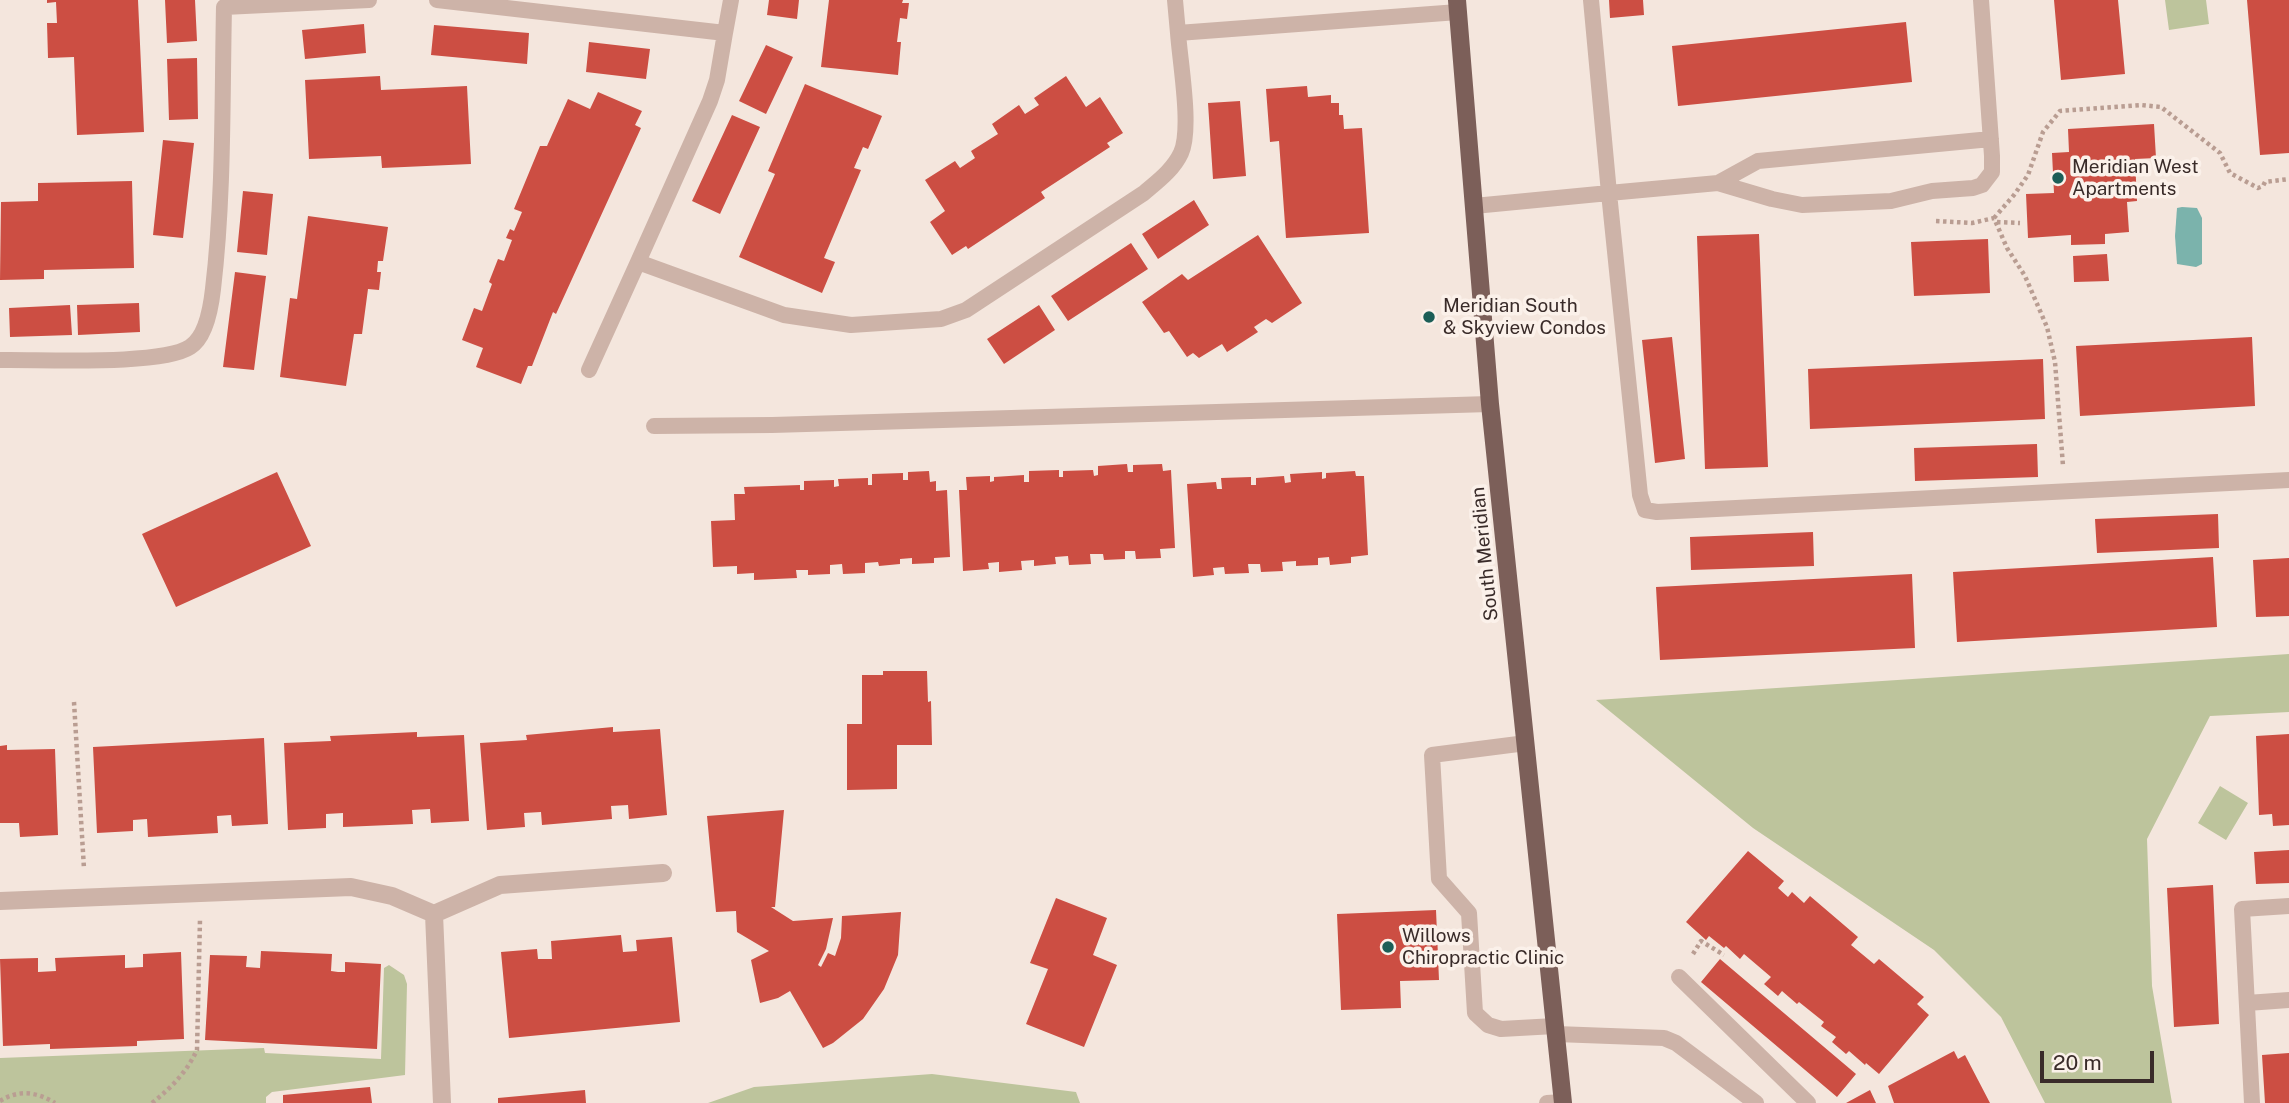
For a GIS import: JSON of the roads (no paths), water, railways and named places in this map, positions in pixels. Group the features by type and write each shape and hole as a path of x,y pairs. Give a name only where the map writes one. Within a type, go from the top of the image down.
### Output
{"main road":[{"name":"South Meridian","path":"1458,6 1490,404 1563,1103"}],"street":[{"path":"0,901 351,887 393,896 434,914 500,884 663,873"},
{"path":"434,914 442,1103"}],"lane":[{"path":"0,360 133,359 176,354 193,346 204,328 213,291 218,221 224,3 369,0"},
{"path":"437,0 725,33"},
{"path":"589,370 710,101 717,80 731,0"},
{"path":"638,262 784,316 851,324 941,319 967,310 1144,193 1167,173 1182,152 1186,126 1175,0"},
{"path":"1591,0 1640,495 1645,510 1657,512 2289,480"},
{"path":"1718,183 1772,200 1802,205 1891,201 1932,191 1982,185 1992,172 1981,0"},
{"path":"1178,33 1458,6"},
{"path":"1474,206 1718,183 1758,161 1991,139"},
{"path":"654,426 772,425 1490,404"},
{"path":"1527,743 1432,755 1439,879 1469,913 1475,1013 1488,1025 1501,1029 1664,1038 1676,1043 1756,1103"},
{"path":"2252,1103 2242,909 2289,906"},
{"path":"1679,977 1808,1103"},
{"path":"2247,1003 2289,1000"},
{"path":"1546,1103 1563,1103"}],"water":[{"path":"2177,208 2197,208 2202,218 2202,264 2196,267 2177,264"}],"place":[{"name":"Meridian West Apartments","path":"2058,178"},
{"name":"Meridian South & Skyview Condos","path":"1429,317"},
{"name":"Willows Chiropractic Clinic","path":"1388,947"}]}
